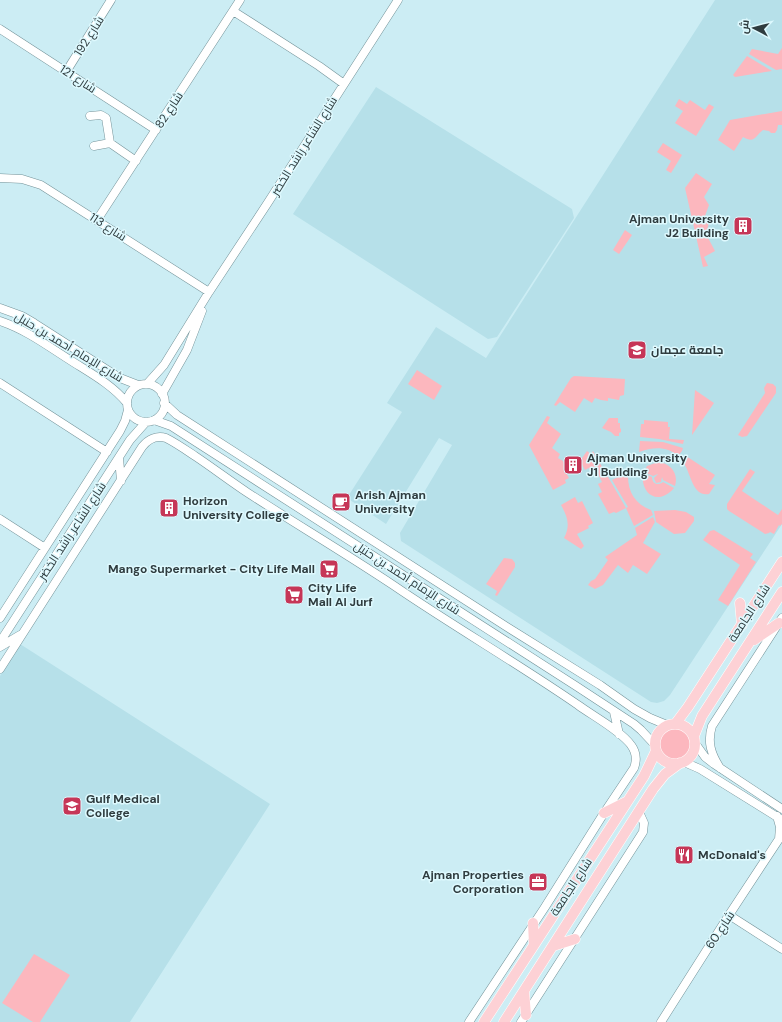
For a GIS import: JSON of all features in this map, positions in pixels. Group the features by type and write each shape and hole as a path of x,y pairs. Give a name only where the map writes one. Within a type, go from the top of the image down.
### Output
{"main road":[{"name":"شارع الجامعة","path":"672,724 688,707 782,562"},
{"name":"شارع الجامعة","path":"694,740 702,716 782,592"},
{"path":"740,603 742,625"},
{"path":"749,644 781,621"},
{"path":"672,724 688,728 694,740 694,752 682,763 674,764 663,760 655,748 658,733 662,728 672,724"},
{"name":"شارع الجامعة","path":"484,1022 644,776 655,748"},
{"name":"شارع الجامعة","path":"504,1022 659,781 665,774 682,763"},
{"path":"604,813 628,801"},
{"path":"534,923 534,944"},
{"path":"553,946 575,939"},
{"path":"524,992 524,1018"}],"street":[{"name":"شارع 192","path":"66,72 111,0"},
{"name":"شارع 82","path":"97,220 240,0"},
{"name":"شارع الشاعر راشد الخضر","path":"147,384 164,365 209,292 398,0"},
{"path":"234,10 261,30 319,66 329,69 345,82"},
{"name":"شارع 121","path":"0,29 156,130"},
{"path":"90,116 102,114 106,118 110,143"},
{"path":"94,146 110,143 136,160"},
{"name":"شارع 113","path":"0,178 22,179 41,184 209,292"},
{"name":"شارع الشاعر راشد الخضر","path":"162,394 187,350 209,292"},
{"name":"شارع الإمام أحمد بن حنبل","path":"0,308 22,316 120,378 138,386"},
{"name":"شارع الإمام أحمد بن حنبل","path":"0,321 34,337 112,387 127,406"},
{"path":"0,383 107,452"},
{"path":"147,384 156,387 162,394 164,403 161,413 150,421 137,420 130,414 127,406 128,396 132,390 138,386 147,384"},
{"name":"شارع الإمام أحمد بن حنبل","path":"164,403 177,415 600,685 634,709 650,718 672,724"},
{"name":"شارع الشاعر راشد الخضر","path":"0,618 123,426 127,406"},
{"name":"شارع الشاعر راشد الخضر","path":"0,642 133,435 150,421"},
{"name":"شارع الإمام أحمد بن حنبل","path":"150,421 167,424 180,432 576,686 642,730 655,748"},
{"path":"180,432 188,452"},
{"path":"0,669 142,447 153,438 159,437 166,438 373,571 562,694 619,734 632,745 636,752 634,768 469,1022"},
{"path":"119,458 121,481"},
{"path":"244,474 248,492"},
{"path":"0,519 45,548"},
{"path":"373,571 393,570"},
{"path":"440,598 440,616"},
{"path":"720,768 712,756 710,749 710,733 712,726 781,621"},
{"path":"0,647 22,633"},
{"path":"562,694 576,686"},
{"path":"614,712 619,734"},
{"path":"694,740 705,757 782,809"},
{"path":"682,763 700,769 779,818"},
{"path":"524,1018 643,832 644,822 639,812"},
{"name":"شارع 60","path":"661,1022 729,915 781,838 779,818"},
{"path":"729,915 782,949"}],"shaded area":[{"name":"جامعة عجمان","path":"715,0 782,0 782,524 670,695 664,701 657,703 651,702 401,541 400,533 452,445 439,438 386,524 347,498 402,412 387,403 436,327 486,358"},
{"path":"782,48 782,69 776,70 749,54 752,49 778,54"},
{"path":"747,56 772,71 735,77 733,75"},
{"path":"376,87 572,209 574,218 497,337 488,339 293,214"},
{"path":"679,99 687,104 690,100 705,110 709,104 714,107 696,136 675,123 683,111 675,106"},
{"path":"782,111 782,125 778,125 775,133 763,130 750,140 743,137 734,151 718,140 730,120"},
{"path":"663,143 682,155 671,173 666,170 671,161 657,152"},
{"path":"696,173 712,184 704,197 709,205 705,216 709,223 706,234 715,251 704,257 708,266 703,267 685,188"},
{"path":"625,230 632,235 619,254 613,250"},
{"path":"417,370 442,386 434,400 408,384"},
{"path":"574,376 625,379 624,395 620,396 619,400 608,398 608,401 595,398 592,403 584,398 575,412 560,402 556,406 554,405 571,378"},
{"path":"767,383 773,384 776,387 776,393 747,436 742,437 738,435 765,393 764,388"},
{"path":"695,390 714,403 692,435"},
{"path":"547,416 550,417 547,423 561,434 552,448 560,454 558,458 563,461 566,468 564,469 569,478 565,480 566,483 553,490 529,445"},
{"path":"609,418 618,418 618,423 620,423 621,429 619,436 615,436 611,432 602,428"},
{"path":"644,420 668,422 668,427 670,427 669,439 684,440 683,444 640,437 641,424 644,424"},
{"path":"640,441 663,442 683,448 678,456 669,450 660,448 639,452"},
{"path":"587,451 591,454 593,451 626,508 616,513 614,512 609,514 598,494 602,492 598,484 602,482 595,468 585,470 580,461"},
{"path":"686,456 715,475 709,484 715,485 709,494 703,494 695,487 682,461"},
{"path":"658,462 666,464 675,473 675,486 663,480 662,477 661,482 656,483 654,478 658,474 653,476 644,472 647,466"},
{"path":"750,469 755,472 742,491 778,515 782,509 782,524 780,526 779,525 774,534 770,532 765,534 727,509 727,504"},
{"path":"643,473 652,477 656,484 663,482 674,488 662,496 652,496 644,487"},
{"path":"624,474 628,476 629,487 634,497 637,501 651,510 653,515 634,526 626,508 628,507 612,480"},
{"path":"575,497 578,503 582,501 593,523 588,526 589,528 577,534 584,546 581,549 564,538 568,525 561,505"},
{"path":"675,510 686,512 694,517 694,521 685,533 674,534 656,522 654,511"},
{"path":"653,517 655,522 643,543 661,554 647,574 633,565 628,573 618,565 603,585 595,589 588,585 595,579 608,560 605,557 637,535 635,528"},
{"path":"714,530 753,554 750,558 756,562 728,606 718,600 740,565 703,540 710,531"},
{"path":"504,558 512,559 515,563 515,567 497,596 495,595 497,591 486,584"},
{"path":"20,644 270,804 130,1022 0,1022 0,676"},
{"path":"678,726 685,728 690,733 692,743 690,753 685,758 672,760 665,758 660,753 658,740 660,733 665,728"},
{"path":"34,954 70,975 40,1022 33,1022 2,1003"}],"place":[{"name":"Ajman University J2 Building","path":"743,226"},
{"name":"جامعة عجمان","path":"637,350"},
{"name":"Ajman University J1 Building","path":"573,465"},
{"name":"Arish Ajman University","path":"341,502"},
{"name":"Horizon University College","path":"169,508"},
{"name":"Mango Supermarket - City Life Mall","path":"329,569"},
{"name":"City Life Mall Al Jurf","path":"294,595"},
{"name":"Gulf Medical College","path":"72,806"},
{"name":"McDonald's","path":"684,855"},
{"name":"Ajman Properties Corporation","path":"538,882"}]}
